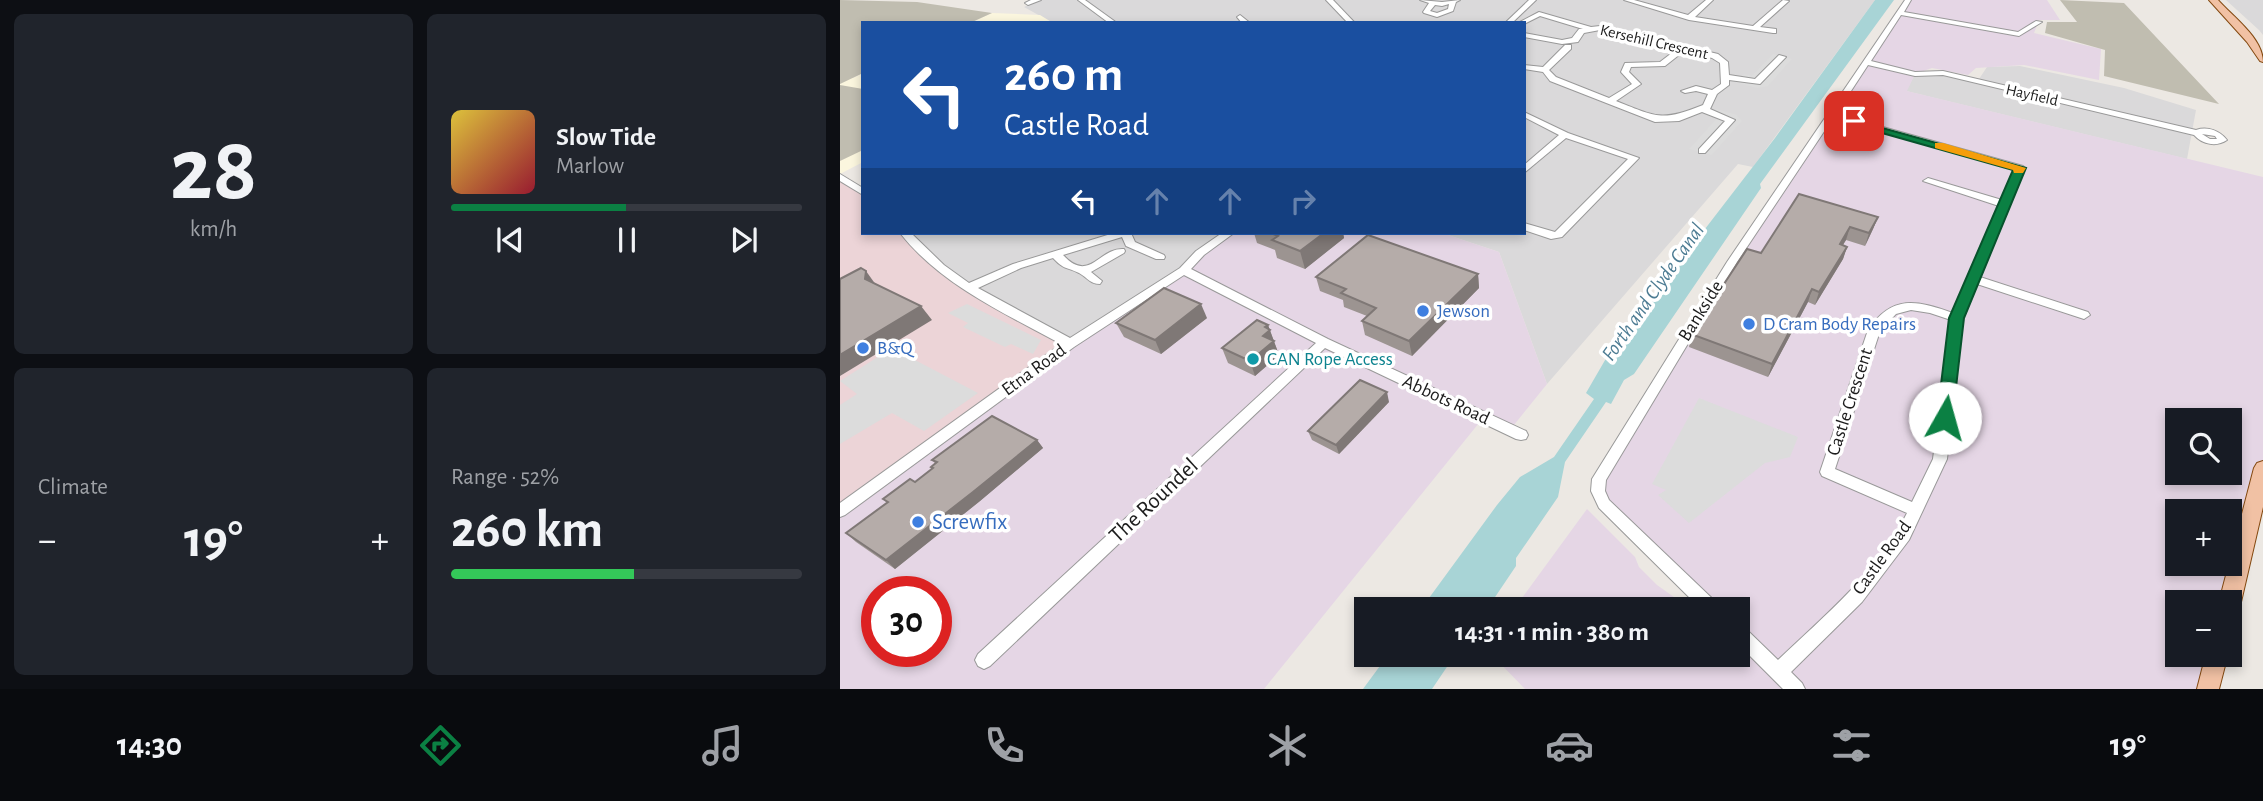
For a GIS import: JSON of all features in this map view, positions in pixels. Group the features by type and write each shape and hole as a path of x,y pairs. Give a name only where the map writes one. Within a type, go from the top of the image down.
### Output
{"main road":[{"path":"2213,0 2250,40 2263,59"},
{"path":"2233,590 2263,468"},
{"path":"2208,689 2214,667"}],"street":[{"path":"1028,3 1038,0"},
{"path":"1081,0 1111,21"},
{"path":"1329,0 1346,21"},
{"path":"1423,0 1432,4 1455,1"},
{"path":"1510,21 1533,0"},
{"path":"1627,0 1689,18 1773,31"},
{"path":"1689,18 1710,0"},
{"path":"1756,27 1784,0 1797,3"},
{"name":"Bankside","path":"1700,597 1604,505 1598,491 1599,479 1731,262 1908,0"},
{"path":"1432,4 1426,12 1437,15 1451,10 1455,1"},
{"path":"1524,21 1539,11 1588,28"},
{"path":"1900,13 2019,34 2038,22"},
{"name":"Kersehill Crescent","path":"1565,45 1588,28 1609,29 1721,59 1726,77 1723,88 1713,93 1709,105 1702,110"},
{"path":"1526,35 1565,45 1545,70"},
{"path":"1611,101 1637,84 1625,72 1628,65 1662,64 1683,48"},
{"path":"1726,77 1757,82 1782,57"},
{"name":"Hayfield","path":"1866,62 1915,74 1943,74 2197,133"},
{"path":"1526,67 1545,70 1553,79 1655,119 1679,117 1702,110 1731,120 1702,151"},
{"path":"1685,91 1695,85 1713,93"},
{"path":"1526,115 1565,135 1634,158 1558,235 1551,236 1526,227"},
{"name":"Castle Road","path":"1778,672 1856,597 1904,535 1940,459 1957,318 2020,168 1830,115"},
{"path":"1526,168 1565,135"},
{"path":"840,177 861,191"},
{"path":"1928,181 2004,204"},
{"path":"907,235 919,251 968,288 1070,344"},
{"path":"968,288 1017,266 1118,235"},
{"path":"1126,235 1130,244 1160,257"},
{"name":"Etna Road","path":"840,511 1070,344 1184,270 1200,253 1226,235"},
{"path":"1083,271 1120,251"},
{"path":"1055,254 1074,270 1083,271 1096,281"},
{"name":"Abbots Road","path":"1184,270 1324,342 1521,435"},
{"path":"1973,279 2084,315"},
{"name":"Castle Crescent","path":"1916,510 1827,472 1874,330 1883,316 1895,308 1921,306 1957,318"},
{"name":"The Roundel","path":"984,660 1324,342"},
{"path":"1750,645 1796,689"}],"shaded area":[{"path":"840,0 917,2 992,13 974,21 861,21 861,74 840,84"},
{"path":"1038,0 1875,0 1753,167 1738,164 1547,384 1499,252 1448,235 1526,235 1526,21 1049,21 1024,7"},
{"path":"1907,0 2047,0 2060,20 2039,20 2034,33 2101,49 2099,80 2024,65 1976,68 1968,75 1932,68 1915,74 1907,91 2263,177 2263,468 2242,553 2242,499 2165,499 2165,576 2236,576 2233,590 2165,590 2165,667 2214,667 2208,689 1525,689 1504,667 1750,667 1750,597 1700,597 1604,504 1604,467"},
{"path":"2060,0 2124,3 2219,104 2104,76 2105,50 2045,33 2047,22 2077,22"},
{"path":"2226,0 2263,0 2263,35 2259,30"},
{"path":"992,13 1040,15 1050,21 974,21"},
{"path":"1773,54 1792,59 1768,86 1757,88 1735,82 1744,74 1752,76"},
{"path":"2020,66 2124,88 2196,110 2187,159 1906,91 1915,74 1943,73 1977,82 1987,67"},
{"path":"861,74 861,163 840,174 840,75 853,78"},
{"path":"840,85 861,89 861,151 840,161"},
{"path":"1716,109 1737,115 1742,121 1712,155 1689,149 1718,117 1711,115"},
{"path":"840,177 861,191 861,235 907,235 919,251 941,268 1070,344 840,511"},
{"path":"907,235 1226,235 1200,253 1184,270 1070,344 968,288 919,251"},
{"path":"1226,235 1448,235 1499,252 1547,384 1510,430 1483,418 1264,689 840,689 840,511 1070,344 1184,270 1200,253"},
{"path":"967,304 1041,340 1033,354 1011,344 1005,347 963,327 968,323 948,313"},
{"path":"892,348 978,393 924,431 892,413 840,444 840,405 857,394 840,381"},
{"path":"1699,398 1798,437 1790,457 1765,463 1689,523 1658,495 1666,490 1652,484"},
{"path":"1587,509 1635,557 1639,567 1674,597 1523,597"}],"water":[{"path":"1875,0 1894,0 1760,184 1761,188 1634,374 1624,380 1611,404 1606,402 1565,462 1558,497 1516,558 1516,566 1495,597 1430,597 1520,477 1554,457 1594,399 1586,393 1608,355 1775,138"},
{"path":"1379,667 1447,667 1432,689 1363,689"}],"building":[{"path":"1799,194 1878,217 1869,233 1850,227 1840,244 1847,247 1819,292 1812,289 1772,364 1691,334 1747,249 1761,253"},
{"path":"1276,235 1321,235 1300,251 1272,240 1278,236"},
{"path":"1368,235 1478,274 1409,341 1362,321 1376,308 1341,293 1346,289 1316,277"},
{"name":"B&Q","path":"861,268 866,271 865,279 921,306 840,355 840,279"},
{"path":"1164,288 1201,304 1155,340 1116,323"},
{"path":"1257,320 1268,325 1265,327 1270,330 1263,336 1274,341 1250,361 1222,348"},
{"path":"1360,380 1387,392 1336,445 1308,431"},
{"path":"992,416 1037,440 886,560 846,533 888,502 883,499 910,479 915,482 933,468 931,467 937,462 932,460"}],"slow traffic":[{"path":"1939,145 2020,168 2019,171"}],"place":[{"name":"Jewson","path":"1423,311"},
{"name":"D Cram Body Repairs","path":"1749,324"},
{"name":"B&Q","path":"863,348"},
{"name":"CAN Rope Access","path":"1253,359"},
{"name":"Screwfix","path":"918,522"}],"route":[{"path":"1854,121 2020,168 1957,318 1945,418"}],"water label":[{"name":"Forth and Clyde Canal","path":"1653,292"}]}
